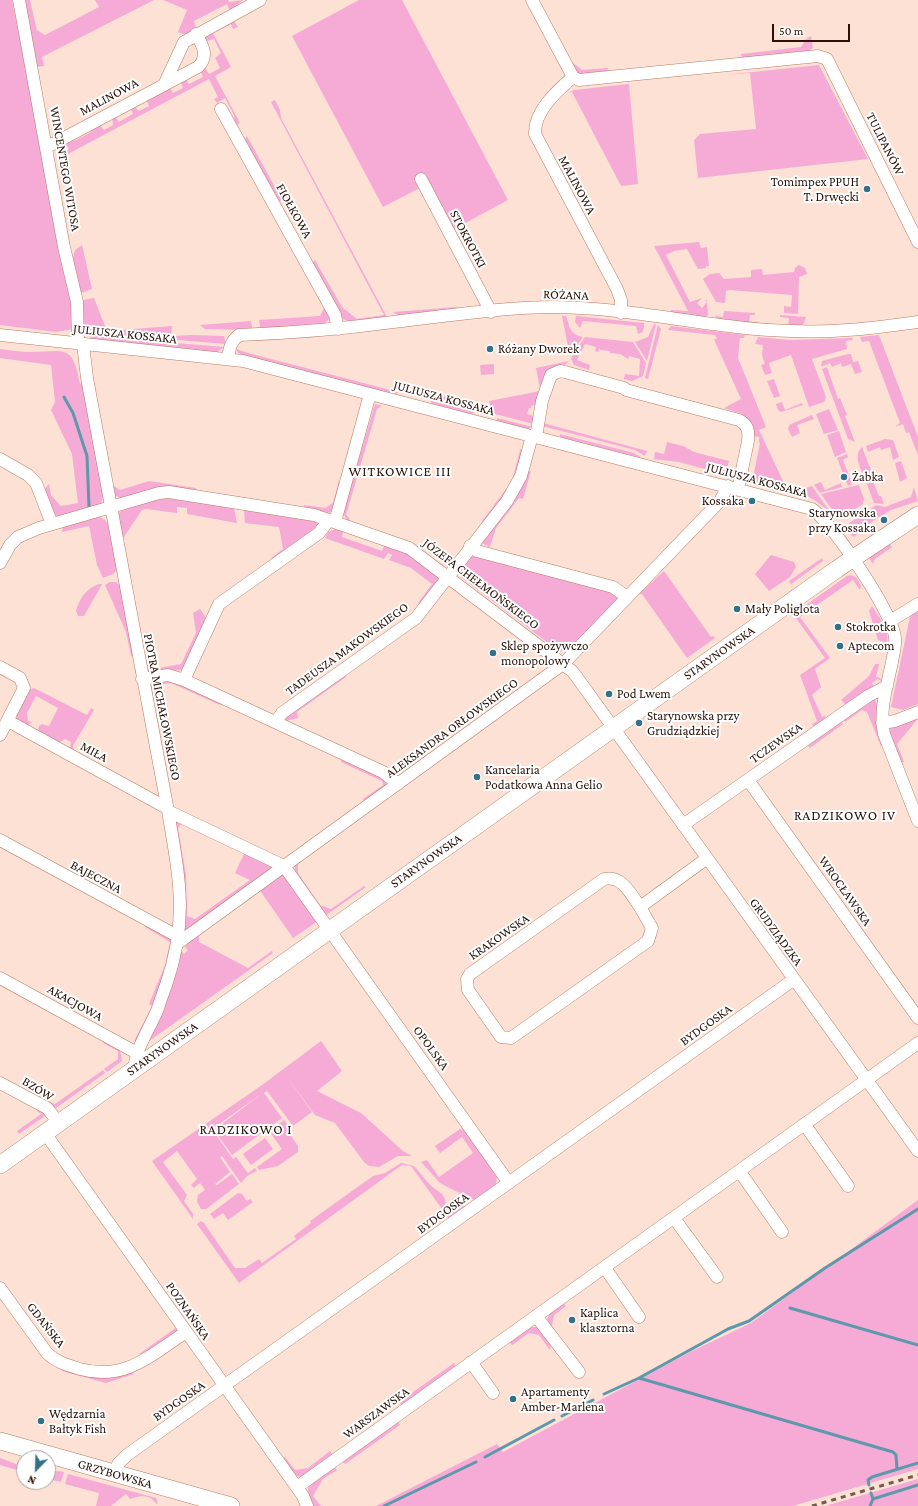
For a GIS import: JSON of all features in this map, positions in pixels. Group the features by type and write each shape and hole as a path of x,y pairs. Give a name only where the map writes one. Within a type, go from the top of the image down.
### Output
{"street":[{"name":"WINCENTEGO WITOSA","path":"20,0 64,247 77,302 81,344"},
{"path":"164,85 184,42 260,0"},
{"path":"532,0 573,77"},
{"name":"MALINOWA","path":"46,147 198,67 205,55 204,48 196,34"},
{"name":"TULIPANÓW","path":"573,77 575,79 584,80 818,56 827,59 918,242"},
{"name":"MALINOWA","path":"573,77 557,91 542,110 535,125 535,134 617,289 621,300 621,313"},
{"name":"FIOŁKOWA","path":"221,109 335,315 338,329"},
{"name":"STOKROTKI","path":"421,179 491,312"},
{"name":"RÓŻANA","path":"228,359 231,345 234,339 239,335 338,329 491,312 555,307 791,331 856,330 918,322"},
{"name":"JULIUSZA KOSSAKA","path":"0,335 243,361 812,509 823,518 852,558 890,621 894,632 895,646 882,707 882,723 884,734 918,821"},
{"name":"PIOTRA MICHAŁOWSKIEGO","path":"81,344 110,508 168,809 179,874 181,898 179,940 157,1010 137,1053 134,1070"},
{"path":"534,436 539,422 548,379 555,373 565,372 735,419 744,423 749,434 748,441 733,488"},
{"path":"184,680 219,604 319,533 332,521 370,394"},
{"name":"TADEUSZA MAKOWSKIEGO","path":"276,722 282,713 416,618 449,577 470,546 507,501 520,476 534,436"},
{"path":"0,459 28,475 36,484 52,524"},
{"name":"ALEKSANDRA ORŁOWSKIEGO","path":"179,940 563,664 733,488"},
{"name":"JÓZEFA CHEŁMOŃSKIEGO","path":"0,563 10,545 18,537 52,524 110,508 159,492 169,492 314,515 409,548 563,664 576,676 614,728"},
{"name":"STARYNOWSKA","path":"0,1165 852,558 918,515"},
{"path":"470,546 477,551 613,587 627,597"},
{"path":"890,621 918,604"},
{"path":"0,667 20,678 24,688 0,735"},
{"path":"142,679 168,675 184,680 383,772 398,784"},
{"name":"TCZEWSKA","path":"683,825 868,696 887,686"},
{"path":"882,723 894,721 918,712"},
{"name":"MIŁA","path":"8,721 168,809 284,866"},
{"name":"GRUDZIĄDZKA","path":"614,728 706,859 918,1151"},
{"name":"WROCŁAWSKA","path":"748,780 918,1018"},
{"name":"BAJECZNA","path":"0,840 179,940"},
{"path":"640,906 706,859"},
{"name":"OPOLSKA","path":"284,866 509,1183"},
{"name":"KRAKOWSKA","path":"604,879 617,879 623,884 640,906 652,928 648,941 511,1038 505,1039 501,1037 468,990 467,979 470,974 604,879"},
{"name":"AKACJOWA","path":"0,978 137,1053"},
{"name":"BYDGOSKA","path":"115,1474 118,1464 127,1455 793,980"},
{"path":"867,1081 918,1043"},
{"name":"WARSZAWSKA","path":"297,1487 867,1081"},
{"name":"BZÓW","path":"0,1082 47,1108 59,1123"},
{"path":"805,1125 848,1186"},
{"name":"POZNAŃSKA","path":"45,1133 224,1387 297,1487 306,1501 307,1506"},
{"path":"740,1172 782,1232"},
{"path":"674,1218 716,1277"},
{"path":"605,1268 639,1317"},
{"name":"GDAŃSKA","path":"0,1288 47,1353 54,1360 62,1364 87,1371 112,1373 131,1368 186,1332"},
{"path":"536,1316 579,1372"},
{"path":"471,1362 493,1393"},
{"name":"GRZYBOWSKA","path":"0,1441 231,1506"}],"shaded area":[{"path":"0,0 12,0 72,301 73,329 56,332 0,325"},
{"path":"23,0 30,0 37,30 45,35 99,7 95,0 154,0 42,57 44,66 34,67"},
{"path":"163,0 228,0 229,2 243,0 233,9 229,9 227,4 194,21 196,29 186,35 178,32 187,10"},
{"path":"359,0 402,0 508,200 445,234 420,188 383,207 292,36"},
{"path":"233,20 238,27 233,29 231,24 213,33 231,67 215,76 240,123 235,126 234,115 225,98 217,103 214,99 218,97 209,79 66,155 64,152 69,149 67,146 64,147 62,143 69,139 74,141 91,132 93,127 100,125 104,130 113,125 112,117 116,117 119,122 133,114 131,110 134,106 139,111 149,106 147,101 170,88 173,93 183,88 181,83 186,79 189,84 203,77 201,72 205,68 209,74 220,68 215,58 221,53 214,39 207,41 204,36"},
{"path":"811,36 813,48 808,52 743,60 741,54 801,47 806,39"},
{"path":"572,62 582,70 608,68 607,74 583,76 576,73"},
{"path":"819,65 868,159 698,178 694,140 700,134 756,129 750,73 724,75"},
{"path":"629,84 638,184 621,186 572,92 568,93 574,90"},
{"path":"275,100 280,110 281,118 386,315 384,319 350,322 343,319 311,264 315,260 342,307 357,319 384,315 271,102"},
{"path":"247,136 282,200 277,202 244,141"},
{"path":"699,242 701,248 707,247 709,266 706,266 706,268 698,269 687,249 674,251 666,255 690,302 702,298 697,303 702,308 707,302 705,300 707,300 708,315 705,317 671,314 671,310 688,311 654,246"},
{"path":"82,245 92,289 81,293 72,261 75,250"},
{"path":"294,254 330,318 323,325 263,330 260,327 259,320 320,316 324,308"},
{"path":"799,265 805,268 807,274 799,277 798,314 784,313 784,306 791,307 792,295 730,290 726,291 725,303 716,302 703,279 710,274 719,273 724,279 751,277 751,270 762,269 763,275 794,272 795,268"},
{"path":"94,298 107,331 172,326 171,336 224,336 226,344 105,334 84,330 83,300"},
{"path":"457,307 457,310 401,317 393,312"},
{"path":"724,311 755,313 755,315 750,315 749,323 717,319 715,316 723,317"},
{"path":"780,315 806,317 804,323 800,327 788,327 789,318 780,317"},
{"path":"562,316 566,316 569,327 575,334 583,337 570,356"},
{"path":"576,316 644,323 644,327 638,334 636,326 583,321 580,328 575,322"},
{"path":"251,321 252,327 250,330 205,329 200,325"},
{"path":"654,324 656,324 647,361 635,342 648,337"},
{"path":"658,325 661,329 648,379 645,378"},
{"path":"671,326 745,335 744,338 740,338 738,358 766,427 759,430 784,483 795,490 794,492 744,479 745,476 753,478 760,443 759,437 753,436 742,417 742,414 724,408 741,399 714,339 717,339 715,335 668,330"},
{"path":"85,333 105,337 224,347 216,353 94,340"},
{"path":"879,335 918,437 918,455 909,432 906,433 903,424 895,427 900,423 869,341 862,342 860,337"},
{"path":"585,337 633,342 646,363 643,376 632,381 624,379 625,374 639,376 640,359 629,356 628,359 620,354 600,350 600,348 598,352 595,351 596,347 585,344 577,360 590,365 589,370 574,365 571,358"},
{"path":"758,337 790,340 852,338 853,340 846,341 847,349 812,359 826,397 824,402 809,407 791,355 769,363 772,373 765,375 761,365 765,364 762,355 763,345 755,344"},
{"path":"0,349 27,352 60,351 70,356 74,362 80,384 83,383 103,496 101,504 60,518 54,514 44,490 49,484 51,495 61,506 78,503 72,454 51,410 55,402 51,365 0,358"},
{"path":"236,349 398,392 395,395 242,355 238,353"},
{"path":"851,354 853,362 858,361 862,372 855,374 851,364 842,367 841,363 832,367 830,363 821,367 822,361"},
{"path":"569,361 541,388 540,388 536,368"},
{"path":"494,364 494,374 481,375 480,365"},
{"path":"827,367 838,399 840,398 847,415 845,416 855,442 848,439 822,369"},
{"path":"774,379 780,396 774,398 767,381"},
{"path":"540,391 537,406 532,405 527,414 534,416 534,424 491,413 489,401"},
{"path":"432,393 471,403 473,408 431,397"},
{"path":"430,400 474,412 472,414 432,404"},
{"path":"782,402 785,410 802,403 803,405 781,412 778,410 776,404"},
{"path":"375,404 382,406 377,409 346,515 350,519 347,521 343,512"},
{"path":"829,409 838,430 824,434 816,414"},
{"path":"812,415 814,419 797,425 800,433 792,437 788,429 789,425"},
{"path":"497,418 533,427 528,429 497,421"},
{"path":"543,423 647,451 645,456 635,450 542,426"},
{"path":"839,431 846,452 835,457 827,435"},
{"path":"560,434 634,453 642,458 560,437"},
{"path":"885,439 893,440 899,457 893,460 890,447 881,450 880,447 868,452 866,446"},
{"path":"667,442 683,446 694,452 729,461 727,469 735,471 734,477 679,462 654,459 655,452 664,454"},
{"path":"862,447 874,478 866,482 858,459 859,451"},
{"path":"524,449 516,471 512,481 520,450"},
{"path":"847,454 848,457 843,460 852,484 848,486 837,458"},
{"path":"901,461 907,478 900,482 895,463"},
{"path":"531,471 523,499 519,498 496,528 490,547 479,542 526,472"},
{"path":"339,480 339,501 333,511 328,513 303,509 304,505 325,508 333,503"},
{"path":"149,481 196,488 196,492 120,498 113,494 111,490 114,486 120,490"},
{"path":"512,481 503,496 484,523 482,521"},
{"path":"873,481 884,504 874,503 867,484"},
{"path":"821,482 825,490 841,483 842,487 820,493 814,485"},
{"path":"859,485 864,499 863,504 839,519 821,494"},
{"path":"812,486 830,512 816,501 805,495 806,488"},
{"path":"914,487 918,501 891,510 873,521 854,537 845,530 848,524 876,505 885,507 911,497"},
{"path":"160,497 234,508 237,523 187,514 187,508 177,507 177,513 146,509 142,510 124,537 121,538 118,515 121,511"},
{"path":"244,509 317,521 318,527 273,561 271,558 283,549 279,527 245,523"},
{"path":"98,516 105,520 108,524 117,570 113,574 103,578 97,565 89,526 62,532 63,526"},
{"path":"338,528 343,531 342,537 382,551 385,543 407,551 440,578 421,606 418,603 432,584 411,568 389,560 392,555 388,553 384,559 325,538 328,532"},
{"path":"888,541 892,547 875,559 873,564 869,558"},
{"path":"474,555 612,591 617,597 617,601 569,652 566,650 560,652 461,577 461,572 459,570 468,557"},
{"path":"771,555 794,562 796,567 790,577 769,591 755,574"},
{"path":"822,558 823,561 791,584 789,581"},
{"path":"664,571 711,637 713,636 715,638 687,658 642,594 639,594"},
{"path":"851,575 857,578 861,586 860,590 853,580 800,617 830,658 815,669 821,687 812,695 822,717 826,715 822,725 814,728 812,724 817,721 800,675 825,658 793,614 847,576"},
{"path":"110,582 116,582 120,586 133,656 131,656 126,632 105,585"},
{"path":"102,584 84,616 78,616 76,611 79,602 90,588"},
{"path":"872,606 885,628 888,638 887,643 878,640 869,611"},
{"path":"918,608 918,704 903,710 891,707 911,612"},
{"path":"200,609 207,619 182,670 152,673 147,672 143,656 145,656 147,664 154,669 181,664 196,633 193,613"},
{"path":"875,664 879,664 876,677 880,678 882,682 878,679 872,683 874,687 846,705 841,700 869,676"},
{"path":"344,674 346,677 297,712 298,718 286,721 286,717"},
{"path":"168,680 222,702 220,705 171,683 156,685 152,691 149,687 152,683"},
{"path":"34,688 87,715 91,708 94,710 73,746 74,750 72,752 70,748 71,742 65,739 58,743 38,732 39,726 42,724 49,726 58,708 36,696 27,713 28,721 32,722 27,726 17,719 16,715 28,690"},
{"path":"871,699 875,700 878,705 876,723 883,745 881,746 867,712 862,710 845,722 842,718"},
{"path":"916,716 917,720 897,744 904,762 900,762 889,731 892,726"},
{"path":"840,720 843,724 810,748 807,744"},
{"path":"342,758 382,776 386,781 386,786 365,803 363,799 383,785 382,781 341,762"},
{"path":"175,822 183,822 178,828 186,875 187,916 195,919 250,880 235,873 245,852 273,864 273,869 184,932"},
{"path":"296,862 298,865 298,873 320,905 331,909 364,886 366,887 325,916 294,871"},
{"path":"278,875 284,875 318,921 293,938 259,889"},
{"path":"146,924 171,938 174,943 153,1008 136,1042 134,1041 152,1006 149,1004 165,965 170,942 145,927"},
{"path":"203,928 205,931 199,935 199,942 248,968 272,951 273,953 145,1044 181,951 184,954 188,950 185,947"},
{"path":"105,1041 120,1049 122,1061 107,1072 104,1069 118,1059 118,1051 103,1043"},
{"path":"321,1041 342,1071 317,1091 361,1113 403,1151 412,1156 398,1156 379,1167 369,1166 364,1162 335,1123 315,1115 287,1077 312,1112 293,1126 267,1091 264,1093 282,1118 232,1155 214,1130 264,1092 212,1129 233,1159 236,1157 248,1173 255,1168 257,1171 247,1176 241,1183 222,1156 220,1157 230,1172 215,1184 217,1185 232,1174 239,1184 206,1209 201,1209 197,1202 198,1195 205,1190 200,1183 194,1188 191,1185 197,1179 177,1151 163,1162 187,1195 184,1201 193,1214 193,1219 152,1161 262,1085"},
{"path":"103,1070 105,1073 56,1108 44,1100 55,1104"},
{"path":"39,1109 45,1116 19,1134 17,1131 41,1114 37,1111"},
{"path":"284,1120 292,1130 289,1133 298,1146 298,1152 278,1166 259,1170 257,1167 282,1149 269,1131"},
{"path":"460,1129 468,1131 497,1177 495,1189 477,1200 471,1199 440,1183 421,1162 427,1160 439,1177 473,1153 462,1137 440,1153 435,1146"},
{"path":"265,1138 273,1149 251,1165 243,1154"},
{"path":"401,1163 414,1166 431,1186 442,1194 445,1199 446,1208 451,1215 461,1207 459,1203 467,1207 450,1220 411,1166 402,1165 239,1283 197,1224 201,1221 204,1223 235,1268 245,1268 259,1259 262,1263 296,1239 294,1236 311,1223 310,1221 373,1176 385,1173"},
{"path":"238,1193 242,1194 247,1201 250,1199 253,1202 228,1220 223,1213 214,1219 210,1214"},
{"path":"918,1200 918,1469 793,1506 376,1506 497,1444 503,1452 690,1352 751,1323"},
{"path":"563,1303 566,1306 554,1315 552,1326 563,1341 560,1343 547,1320 549,1314"},
{"path":"177,1327 177,1331 143,1355 139,1354"},
{"path":"531,1327 537,1327 551,1344 550,1350 539,1335 529,1333 512,1345 508,1341"},
{"path":"454,1363 457,1368 402,1406 399,1402"},
{"path":"62,1368 131,1372 134,1374 106,1383 62,1371"},
{"path":"397,1420 400,1425 345,1464 341,1460"},
{"path":"330,1451 333,1455 301,1477 294,1475 282,1459 285,1457 295,1470 308,1468"},
{"path":"0,1458 16,1464 16,1470 0,1465"},
{"path":"333,1465 337,1470 323,1479 313,1496 321,1506 313,1506 308,1493 309,1487 314,1479"},
{"path":"56,1471 64,1472 61,1482 56,1481"},
{"path":"68,1474 156,1498 158,1503 157,1504 151,1498 145,1496 130,1499 126,1494 111,1506 96,1506 99,1493 65,1484"},
{"path":"918,1479 918,1506 825,1506"}],"waterway":[{"path":"64,397 73,413 87,456 89,507"},
{"path":"639,1378 728,1329 749,1321 825,1268 918,1209"},
{"path":"790,1308 918,1345"},
{"path":"604,1394 639,1378 893,1452 896,1455 897,1469"},
{"path":"562,1416 593,1400"},
{"path":"485,1457 554,1420"},
{"path":"384,1506 476,1462"},
{"path":"869,1485 868,1480 872,1477 918,1463"},
{"path":"873,1499 918,1485"},
{"path":"870,1506 873,1499 871,1493"}],"railway":[{"path":"812,1506 918,1475"}],"place":[{"name":"Tomimpex PPUH T. Drwęcki","path":"867,189"},
{"name":"Różany Dworek","path":"490,349"},
{"name":"Żabka","path":"844,477"},
{"name":"Kossaka","path":"752,501"},
{"name":"Starynowska przy Kossaka","path":"884,520"},
{"name":"Mały Poliglota","path":"737,609"},
{"name":"Stokrotka","path":"838,627"},
{"name":"Aptecom","path":"840,646"},
{"name":"Sklep spożywczo monopolowy","path":"493,653"},
{"name":"Pod Lwem","path":"609,694"},
{"name":"Starynowska przy Grudziądzkiej","path":"639,723"},
{"name":"Kancelaria Podatkowa Anna Gelio","path":"477,777"},
{"name":"Kaplica klasztorna","path":"572,1320"},
{"name":"Apartamenty Amber-Marlena","path":"513,1399"},
{"name":"Wędzarnia Bałtyk Fish","path":"41,1421"}],"district":[{"name":"WITKOWICE III","path":"400,472"},
{"name":"RADZIKOWO IV","path":"845,816"},
{"name":"RADZIKOWO I","path":"246,1130"}]}
